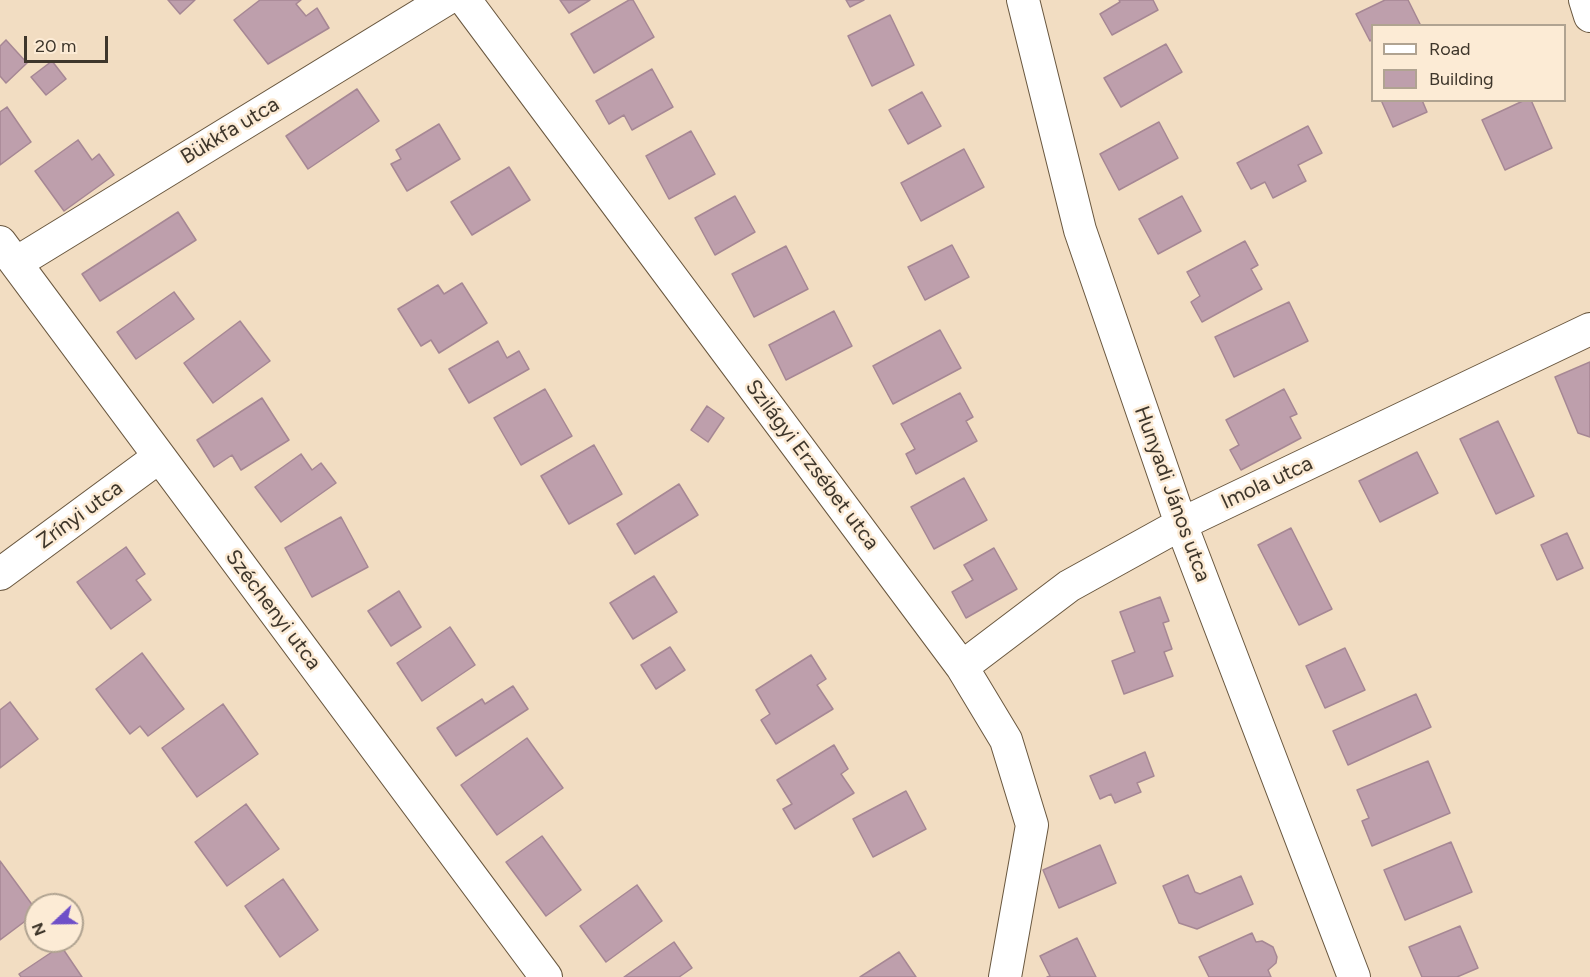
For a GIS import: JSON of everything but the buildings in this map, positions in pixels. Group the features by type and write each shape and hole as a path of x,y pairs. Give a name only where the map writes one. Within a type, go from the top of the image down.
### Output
{"street":[{"name":"Bükkfa utca","path":"8,252 445,0"},
{"name":"Szilágyi Erzsébet utca","path":"465,0 962,667 1006,740 1032,825 1005,977"},
{"name":"Hunyadi János utca","path":"1023,0 1080,230 1181,524 1354,977"},
{"path":"1585,0 1590,16"},
{"name":"Széchenyi utca","path":"8,252 546,977"},
{"name":"Imola utca","path":"962,667 1069,586 1181,524 1590,329"},
{"name":"Zrínyi utca","path":"0,574 159,457"}]}
